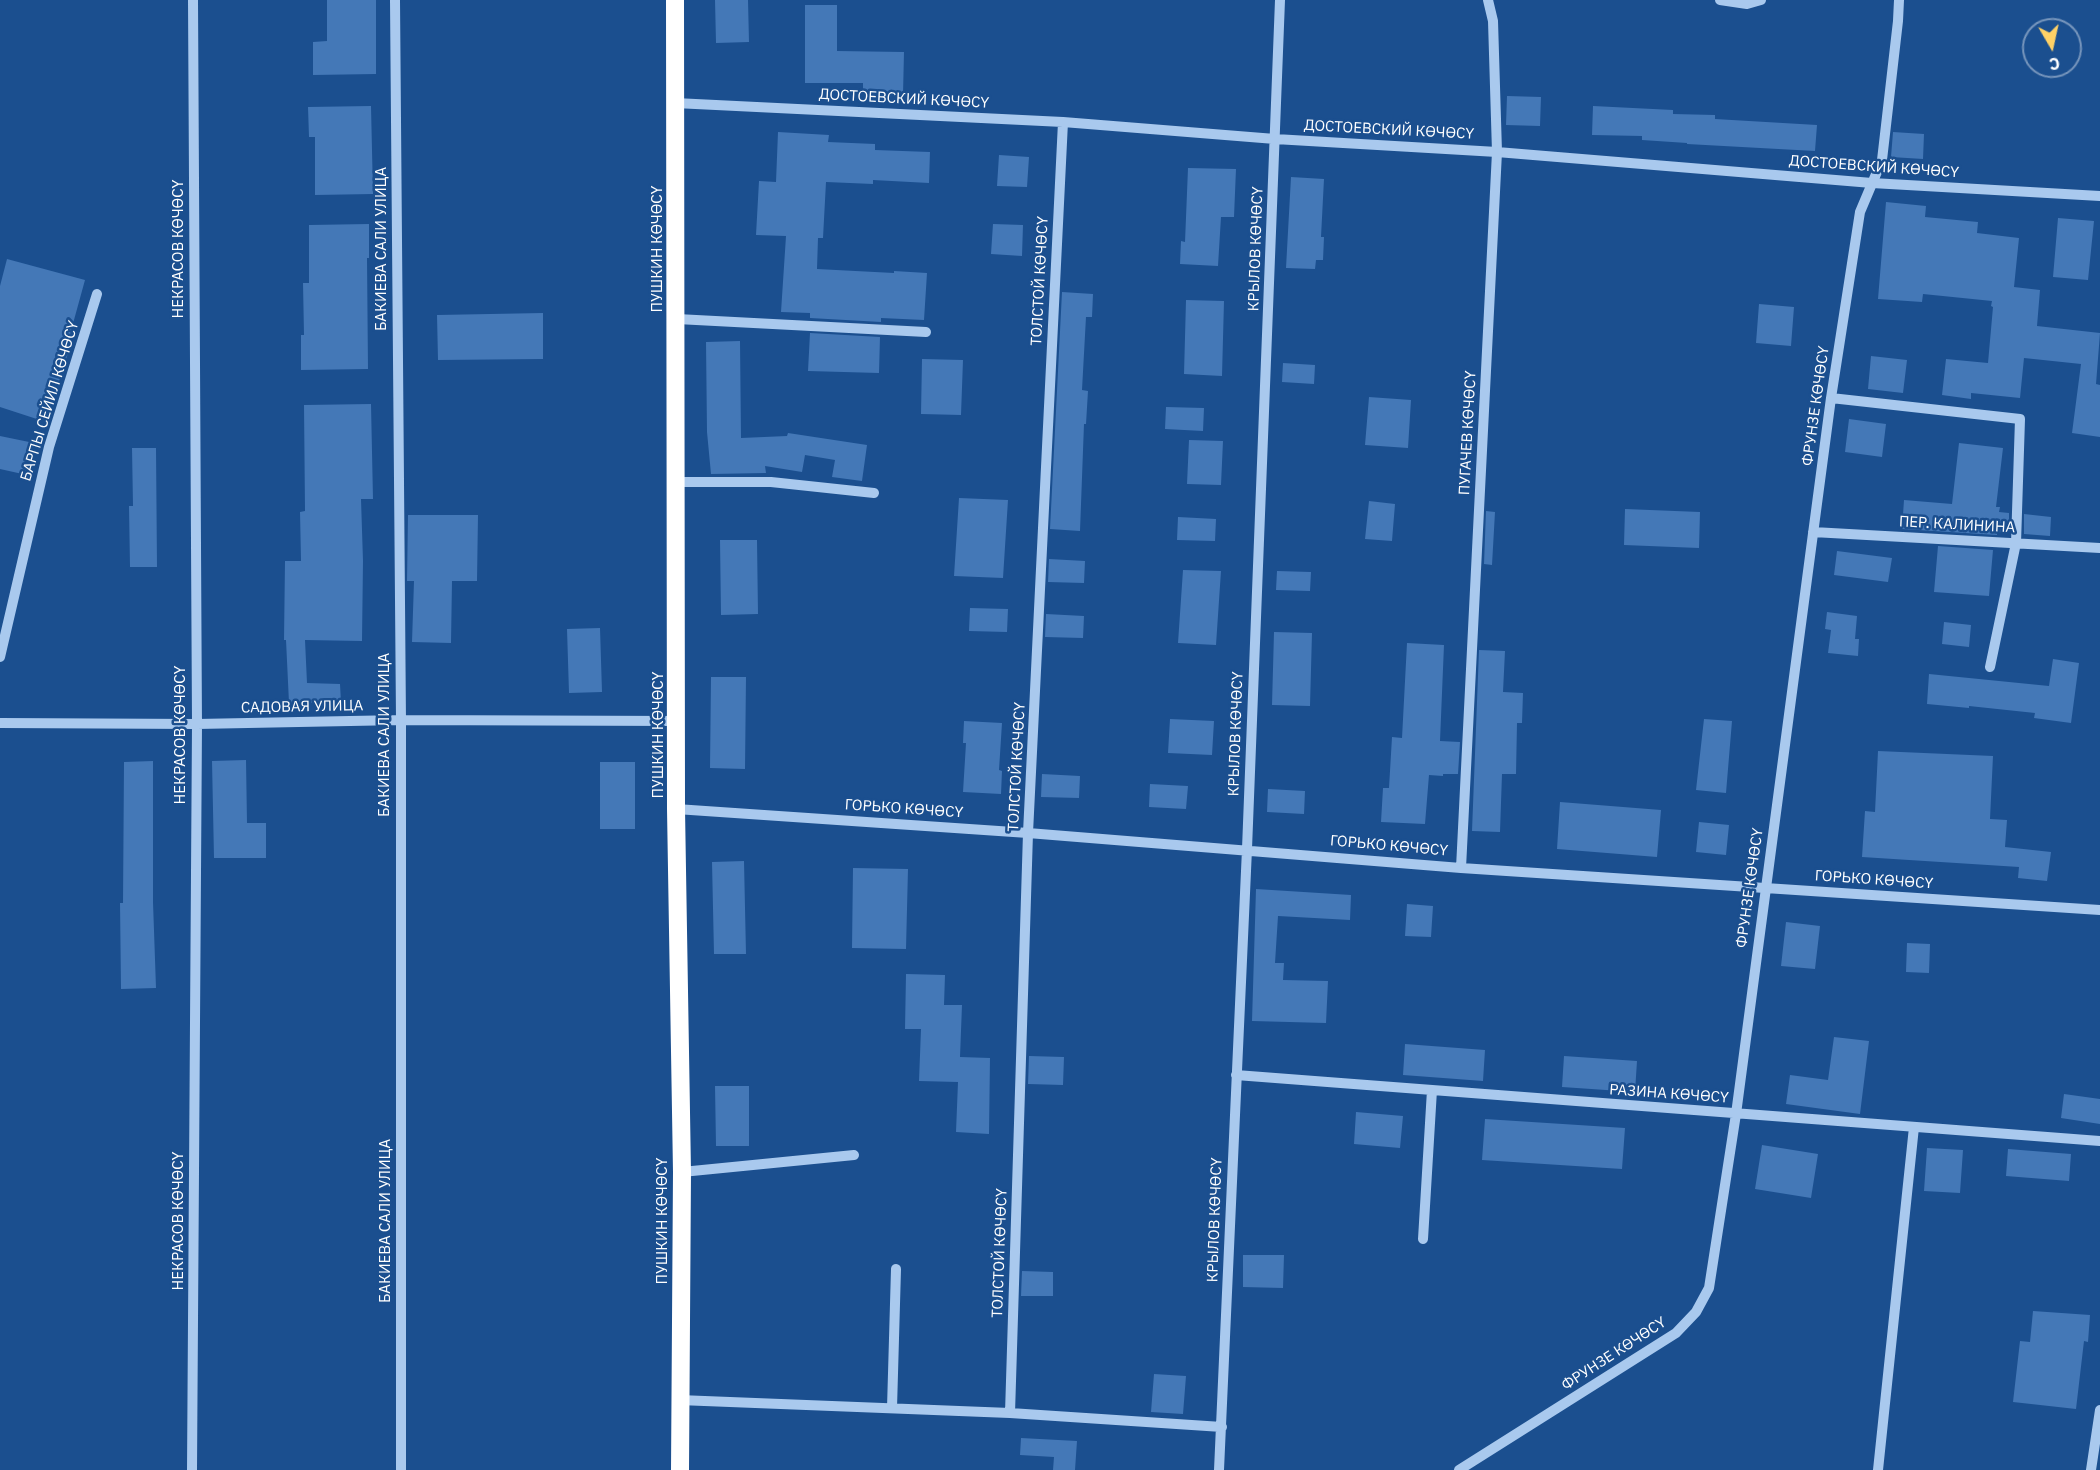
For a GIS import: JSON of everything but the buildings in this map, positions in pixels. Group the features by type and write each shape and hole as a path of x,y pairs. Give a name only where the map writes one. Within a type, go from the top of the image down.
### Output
{"highway":[{"name":"ПУШКИН КӨЧӨСҮ","path":"675,0 676,809 682,1172 680,1470"}],"street":[{"name":"НЕКРАСОВ КӨЧӨСҮ","path":"192,1470 197,724 193,0"},
{"name":"БАКИЕВА САЛИ УЛИЦА","path":"395,0 401,720 401,1470"},
{"name":"КРЫЛОВ КӨЧӨСҮ","path":"1219,1470 1247,849 1280,0"},
{"name":"ПУГАЧЕВ КӨЧӨСҮ","path":"1461,867 1497,152 1493,21 1488,0"},
{"path":"1721,0 1747,4 1761,0"},
{"name":"ФРУНЗЕ КӨЧӨСҮ","path":"1459,1470 1676,1333 1696,1312 1709,1288 1736,1114 1831,398 1860,212 1882,160 1899,21 1899,0"},
{"name":"ДОСТОЕВСКИЙ КӨЧӨСҮ","path":"675,103 1063,122 1275,139 1497,152 1872,183 2100,196"},
{"name":"ТОЛСТОЙ КӨЧӨСҮ","path":"1010,1413 1028,832 1063,122"},
{"name":"БАРПЫ СЕЙИЛ КӨЧӨСҮ","path":"0,657 49,447 98,294"},
{"path":"677,319 926,332"},
{"path":"1831,398 2020,419 2016,543 1990,667"},
{"path":"677,482 771,482 874,493"},
{"name":"ПЕР. КАЛИНИНА","path":"1813,532 2100,548"},
{"name":"САДОВАЯ УЛИЦА","path":"0,723 197,724 401,720 677,721"},
{"name":"ГОРЬКО КӨЧӨСҮ","path":"676,809 1028,832 1461,867 2100,910"},
{"name":"РАЗИНА КӨЧӨСҮ","path":"1236,1075 2100,1141"},
{"path":"1423,1239 1432,1090"},
{"path":"1878,1470 1914,1126"},
{"path":"682,1172 854,1155"},
{"path":"892,1408 896,1269"},
{"path":"679,1400 1010,1413 1222,1427"},
{"path":"2091,1470 2100,1410"}]}
